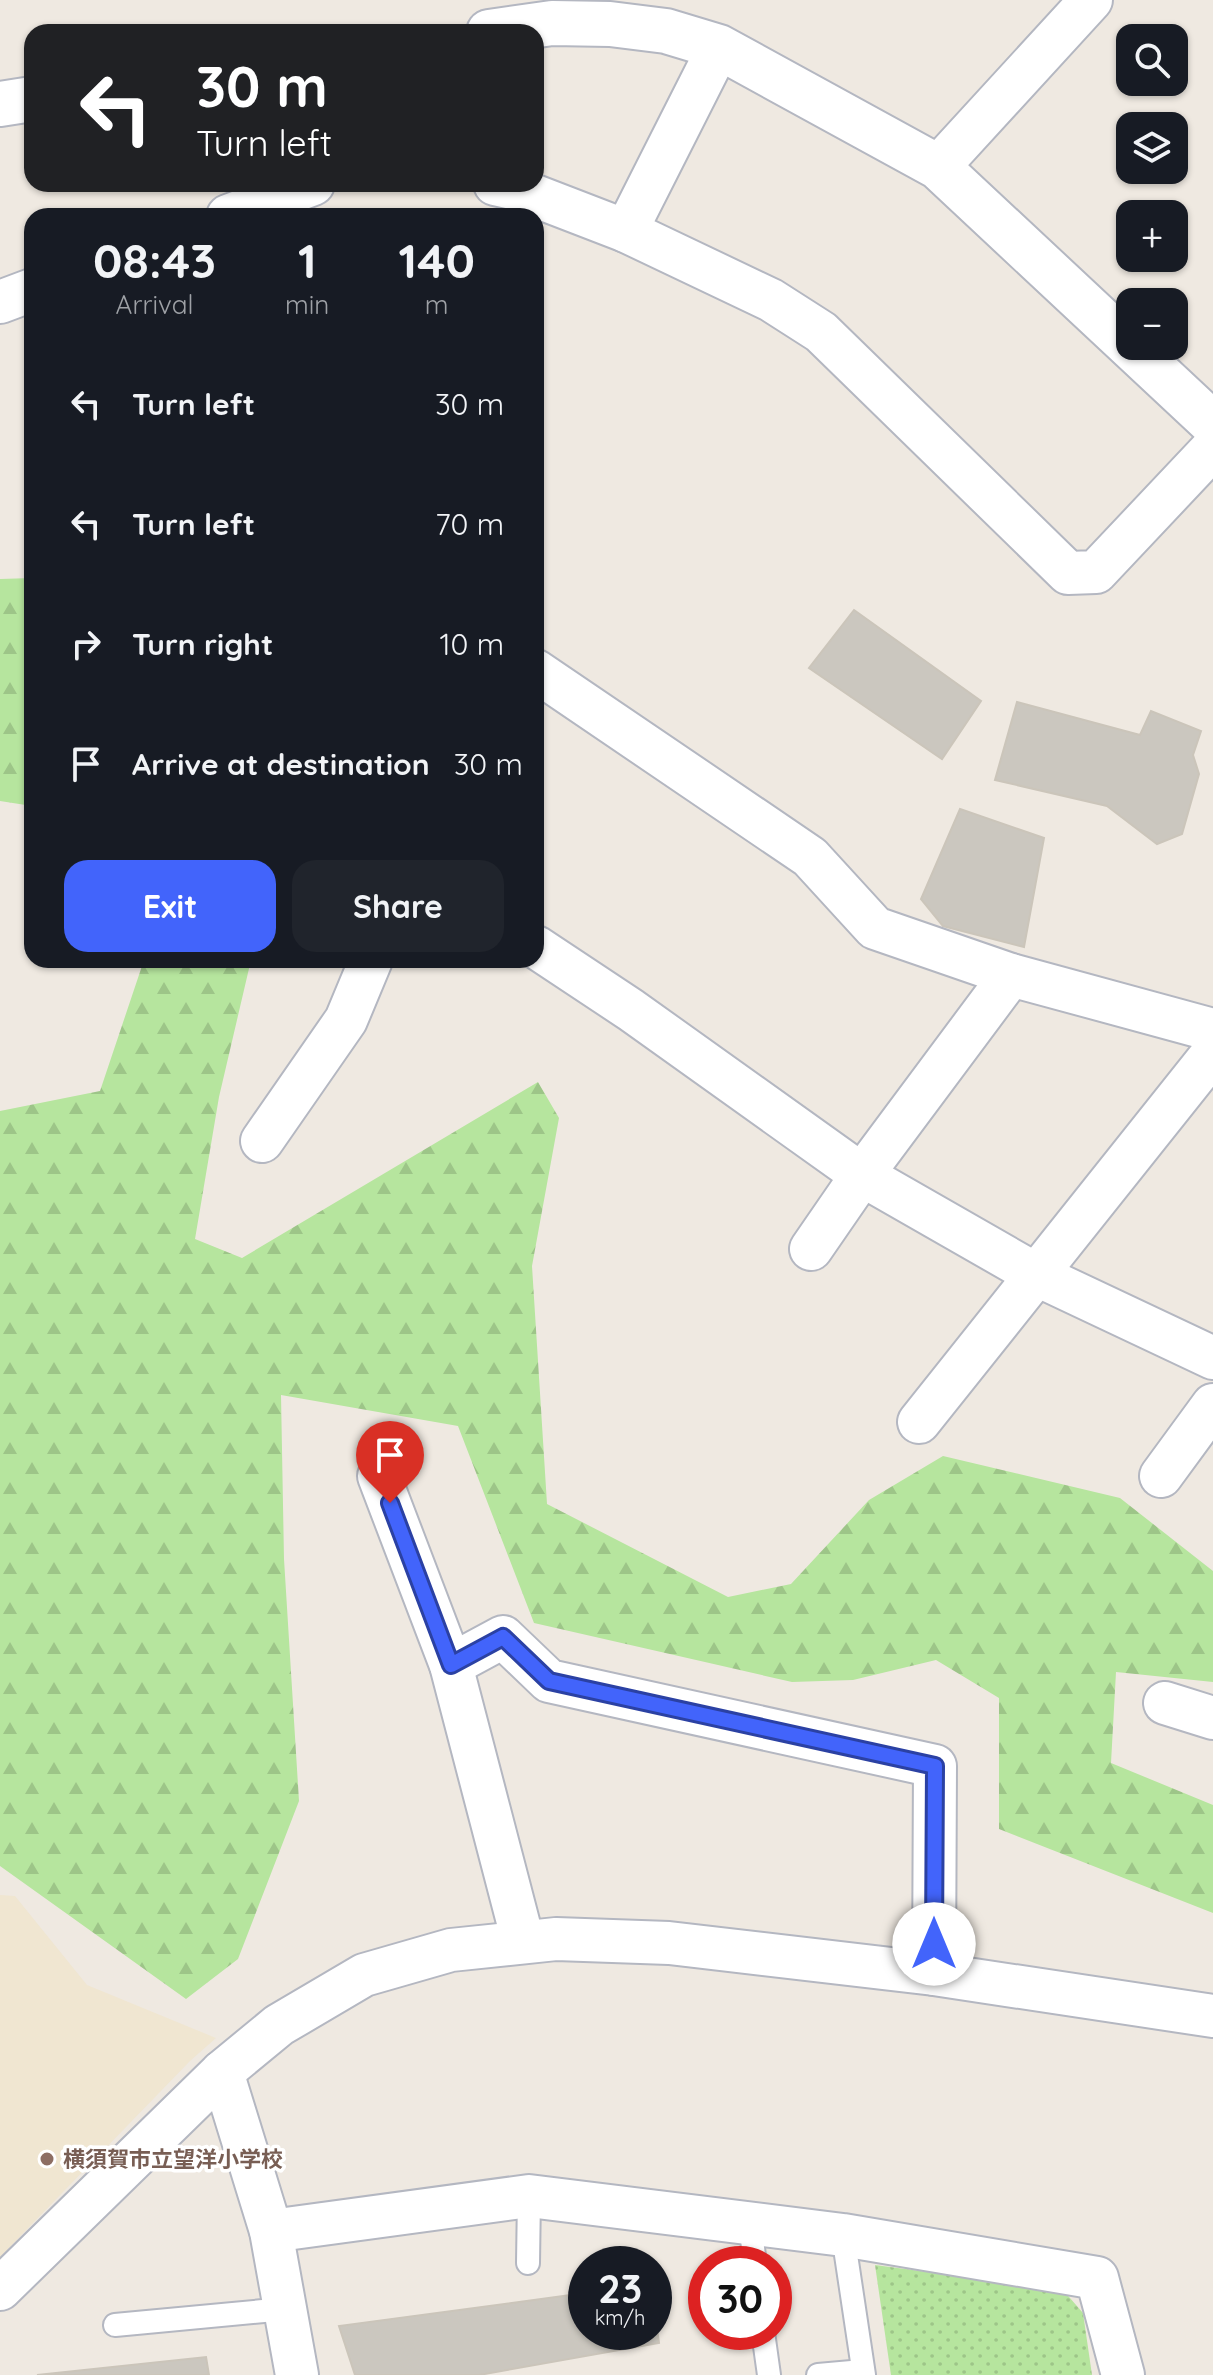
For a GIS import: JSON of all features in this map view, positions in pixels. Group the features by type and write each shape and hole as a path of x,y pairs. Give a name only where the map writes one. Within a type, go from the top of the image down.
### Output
{"street":[{"path":"938,167 1091,0"},
{"path":"544,24 610,24 666,31 719,47 938,167 1213,424"},
{"path":"626,231 719,47"},
{"path":"0,104 24,100"},
{"path":"249,208 292,192"},
{"path":"525,192 626,231 771,300 821,332 1068,573 1096,572 1213,448"},
{"path":"0,302 24,293"},
{"path":"544,676 810,857 875,928 1011,975 1213,1030"},
{"path":"544,952 631,1010 862,1175 1035,1274 1213,1358"},
{"path":"262,1141 346,1020 368,968"},
{"path":"811,1249 862,1175 1011,975"},
{"path":"919,1422 1213,1053"},
{"path":"1161,1476 1213,1405"},
{"path":"379,1476 451,1665 523,1941"},
{"path":"451,1665 503,1637 549,1681 935,1766 934,1974"},
{"path":"1165,1703 1213,1718"},
{"path":"0,2289 222,2072 279,2025 364,1975 451,1950 556,1939 669,1943 934,1974 1213,2016"},
{"path":"222,2072 271,2231 297,2375"},
{"path":"271,2231 529,2196 843,2235 1097,2278 1123,2375"}],"lane":[{"path":"528,2263 529,2196"},
{"path":"750,2223 753,2246"},
{"path":"818,2375 863,2373 843,2235"},
{"path":"115,2325 285,2309"},
{"path":"766,2350 769,2375"}],"shaded area":[{"name":"横須賀市立望洋小学校","path":"0,1895 15,1896 87,1985 216,2038 0,2257"}],"green space":[{"path":"24,578 24,805 0,801 0,579"},
{"path":"141,968 249,968 219,1097 195,1239 242,1258 538,1082 559,1118 532,1266 547,1504 728,1597 791,1584 869,1500 943,1456 1120,1498 1213,1571 1213,1682 1116,1672 1111,1763 1213,1805 1213,1913 999,1829 999,1698 936,1660 853,1680 792,1682 534,1623 458,1426 281,1395 284,1559 299,1801 238,1959 186,1999 0,1866 0,1111 100,1091"},
{"path":"875,2265 1063,2290 1083,2313 1092,2375 891,2375"}],"building":[{"path":"854,610 981,701 942,759 809,668"},
{"path":"1017,702 1140,735 1151,711 1201,731 1193,755 1199,774 1182,834 1157,844 1107,806 995,780"},
{"path":"960,809 1044,838 1024,947 943,926 921,899"},
{"path":"568,2295 568,2350 620,2350 479,2375 355,2375 339,2326"},
{"path":"206,2357 209,2375 37,2375"}],"place":[{"name":"横須賀市立望洋小学校","path":"47,2159"}],"route":[{"path":"390,1503 451,1665 503,1637 549,1681 935,1766 934,1944"}]}
